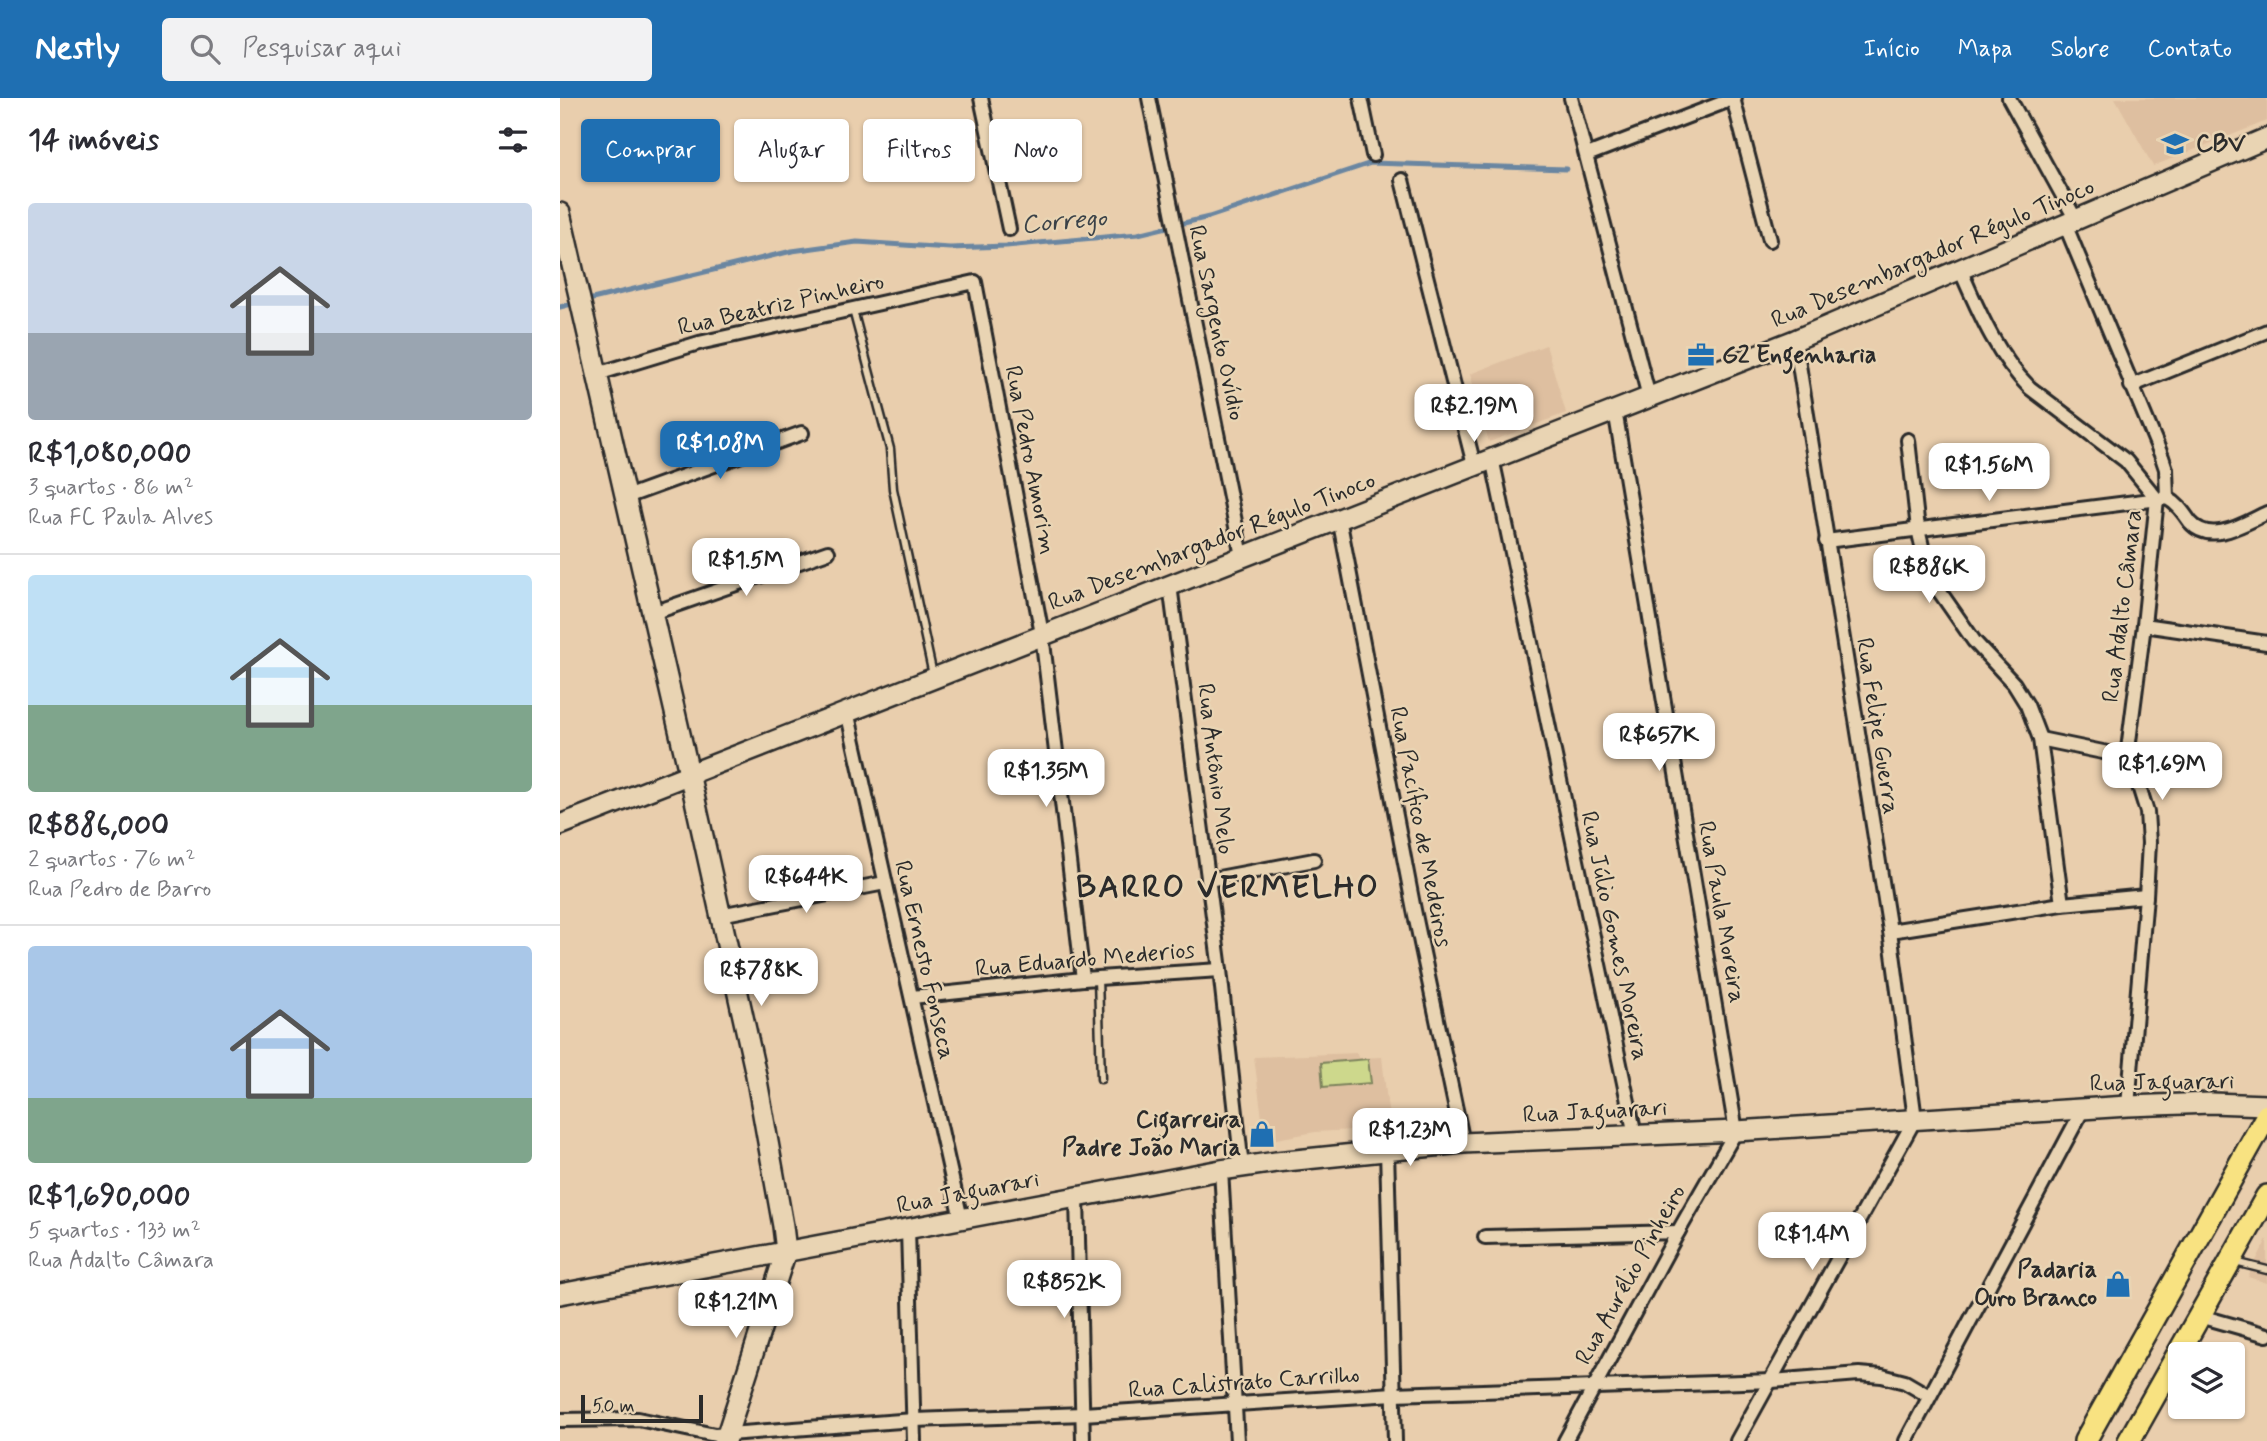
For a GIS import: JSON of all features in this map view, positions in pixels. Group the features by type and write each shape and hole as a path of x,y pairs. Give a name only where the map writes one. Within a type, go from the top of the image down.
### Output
{"main road":[{"path":"2085,1441 2267,1115"},
{"path":"2105,1405 2134,1432 2267,1196"},
{"path":"2124,1371 2159,1389"}],"street":[{"path":"981,98 1009,229"},
{"name":"Rua Sargento Ovídio","path":"1149,98 1242,556"},
{"path":"1361,98 1373,155"},
{"path":"1571,98 1649,397"},
{"path":"1587,155 1734,98 1770,240"},
{"path":"2009,98 2070,222 2131,386 2166,469 2162,499"},
{"name":"Rua Desembargador Régulo Tinoco","path":"560,825 1795,340 2267,138"},
{"name":"Rua Júlio Gomes Moreira","path":"1402,180 1483,462 1634,1135"},
{"path":"560,213 690,773 756,1075 779,1196 786,1251 726,1437"},
{"name":"Rua Adalto Câmara","path":"1959,269 1993,340 2016,374 2030,388 2126,461 2162,499 2127,757 2147,812 2149,843 2128,1106"},
{"name":"Rua Beatriz Pinheiro","path":"597,374 699,343 975,282"},
{"name":"Rua Pedro Amorim","path":"975,282 1042,634 1083,979"},
{"path":"2131,386 2267,331"},
{"name":"Rua Felipe Guerra","path":"1795,340 1890,931 1915,1119"},
{"name":"Rua Paula Moreira","path":"1615,410 1736,1131"},
{"path":"626,497 802,433"},
{"path":"1908,440 1919,529 1927,568 1974,640 2014,684 2031,714 2040,739 2062,904"},
{"path":"1826,541 2162,499 2179,506 2198,528 2205,532 2223,532 2267,513"},
{"name":"Rua Pacífico de Medeiros","path":"1339,518 1414,910 1464,1143"},
{"path":"653,613 828,552"},
{"name":"Rua Antônio Melo","path":"1170,584 1220,970 1242,1167"},
{"path":"2144,625 2267,643"},
{"name":"Rua Ernesto Fonseca","path":"847,711 961,1219"},
{"path":"2040,739 2127,757"},
{"path":"1208,880 1314,860"},
{"path":"720,915 885,883"},
{"path":"1890,931 2062,904 2146,896"},
{"name":"Rua Eduardo Mederios","path":"912,997 1083,979 1220,970"},
{"name":"Rua Jaguarari","path":"560,1294 1221,1170 1387,1150 1464,1143 1736,1131 2128,1106 2211,1103 2267,1105"},
{"path":"1906,1441 2083,1109"},
{"path":"1737,1441 1915,1119"},
{"name":"Rua Aurélio Pinheiro","path":"1565,1441 1736,1131"},
{"path":"1387,1150 1395,1441"},
{"path":"1221,1170 1237,1441"},
{"path":"1077,1198 1083,1441"},
{"path":"908,1229 914,1441"},
{"path":"1485,1237 1678,1232"},
{"path":"2200,1316 2267,1335"},
{"name":"Rua Calistrato Carrilho","path":"560,1420 652,1420 705,1435 726,1437 914,1420 1083,1414 1394,1394 1772,1381 1859,1374 1905,1382 1929,1396"}],"lane":[{"path":"853,310 890,449 893,489 934,677"},
{"path":"1098,978 1101,1079"},
{"path":"2231,1261 2267,1270"}],"shaded area":[{"name":"CBV","path":"2115,98 2267,98 2267,121 2153,166"},
{"path":"1546,345 1566,413 1489,442 1470,374"},
{"path":"1357,1053 1358,1058 1382,1057 1390,1128 1315,1132 1265,1141 1254,1057"},
{"path":"2267,1239 2267,1283 2248,1277"}],"green space":[{"path":"1368,1059 1371,1083 1323,1087 1321,1063"}],"waterway":[{"name":"Corrego","path":"584,301 792,251 857,242 950,248 1006,246 1138,234 1209,217 1371,163 1567,169"},
{"name":"Corrego","path":"560,307 575,303"}],"place":[{"name":"CBV","path":"2175,144"},
{"name":"G2 Engenharia","path":"1701,355"},
{"name":"Cigarreira Padre João Maria","path":"1262,1134"},
{"name":"Padaria Ouro Branco","path":"2118,1284"}],"district":[{"name":"BARRO VERMELHO","path":"1228,888"}]}
